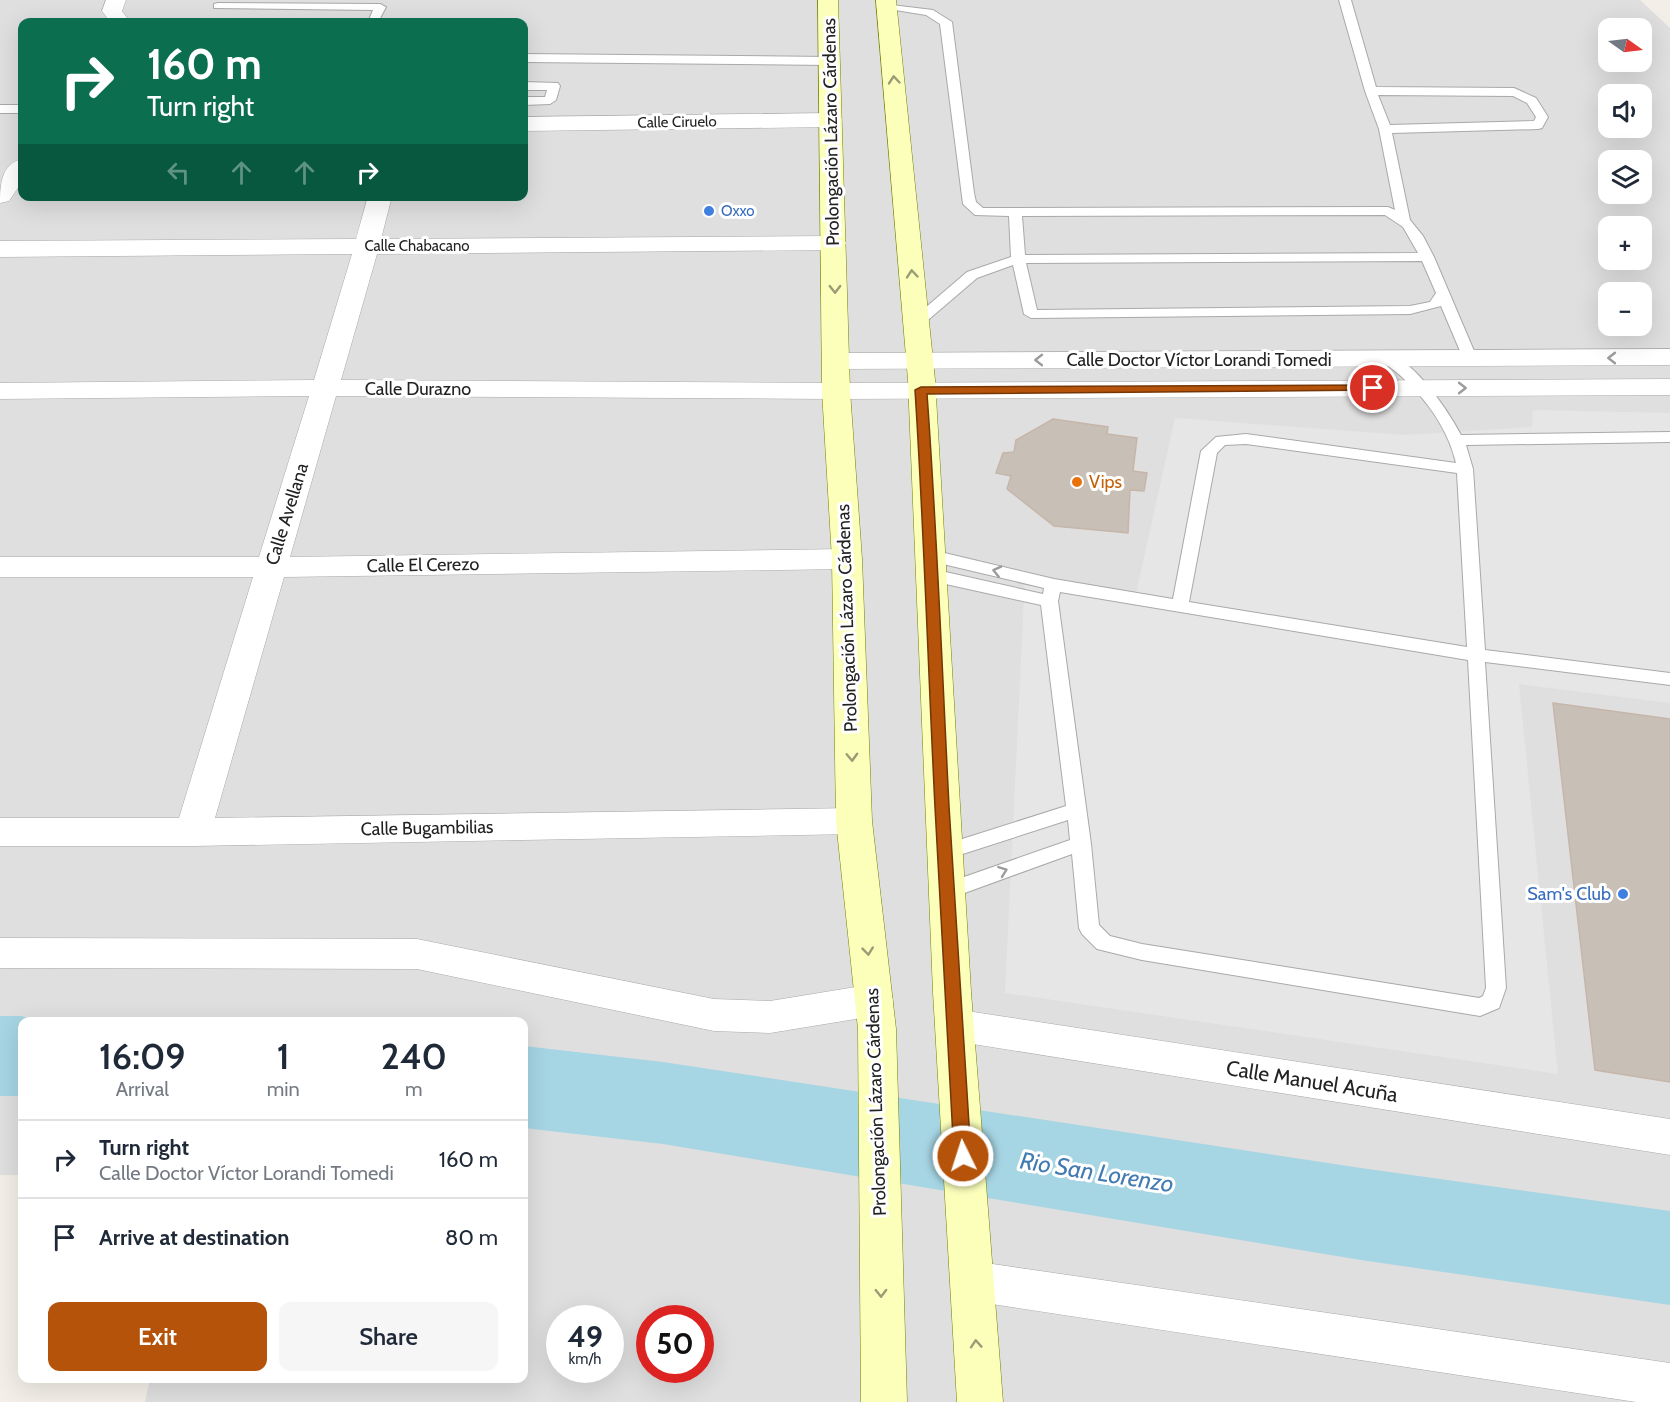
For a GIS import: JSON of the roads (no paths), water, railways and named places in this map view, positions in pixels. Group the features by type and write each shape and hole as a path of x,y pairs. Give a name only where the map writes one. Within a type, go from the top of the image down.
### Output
{"main road":[{"name":"Prolongación Lázaro Cárdenas","path":"828,0 836,391 847,559 854,821 875,1015 884,1402"},
{"path":"887,3 921,390 932,565 944,852 980,1402"}],"street":[{"path":"116,0 112,11 117,18"},
{"name":"Calle Ciruelo","path":"528,124 831,120"},
{"path":"0,196 18,171"},
{"name":"Calle Avellana","path":"193,832 379,201"},
{"name":"Calle Chabacano","path":"0,249 834,243"},
{"name":"Calle Doctor Víctor Lorandi Tomedi","path":"836,361 1670,357"},
{"name":"Calle Doctor Víctor Lorandi Tomedi","path":"836,391 1670,387"},
{"name":"Calle Durazno","path":"0,391 325,388 836,391"},
{"name":"Calle El Cerezo","path":"0,567 272,567 847,559"},
{"name":"Calle Bugambilias","path":"0,832 193,832 854,821"},
{"path":"0,953 417,954 714,1015 770,1017 875,1015"},
{"name":"Calle Manuel Acuña","path":"955,1035 1670,1137"},
{"path":"972,1281 1670,1385"}],"lane":[{"path":"1345,0 1371,91 1385,129 1386,143 1404,219 1417,236 1427,257 1470,358"},
{"path":"887,3 929,12 946,22 970,204 980,212 1365,210 1388,211 1404,219"},
{"path":"218,6 380,7 375,18"},
{"path":"528,58 829,61"},
{"path":"528,86 554,86 550,100 528,101"},
{"path":"1371,91 1514,92 1528,96 1538,106 1542,117 1538,125 1526,126 1385,129"},
{"path":"0,109 18,110"},
{"path":"1015,212 1018,260 1031,314 1410,310 1436,305 1443,293"},
{"path":"916,323 972,275 1018,260 1427,257"},
{"path":"1052,593 1089,928 1104,943 1142,952 1480,1006 1492,1002 1496,988 1465,470 1456,440 1440,410 1421,388 1389,359"},
{"path":"1456,440 1670,437"},
{"path":"1180,606 1209,452 1221,441 1246,439 1465,470"},
{"path":"932,565 1052,593 1180,606 1476,655 1670,679"},
{"path":"944,852 1075,810"},
{"path":"948,891 1081,844"}],"waterway":[{"name":"Rio San Lorenzo","path":"0,1056 18,1056"},
{"name":"Rio San Lorenzo","path":"528,1087 663,1103 1361,1214 1670,1258"}],"place":[{"name":"Oxxo","path":"709,211"},
{"name":"Vips","path":"1077,482"},
{"name":"Sam's Club","path":"1623,894"}]}
